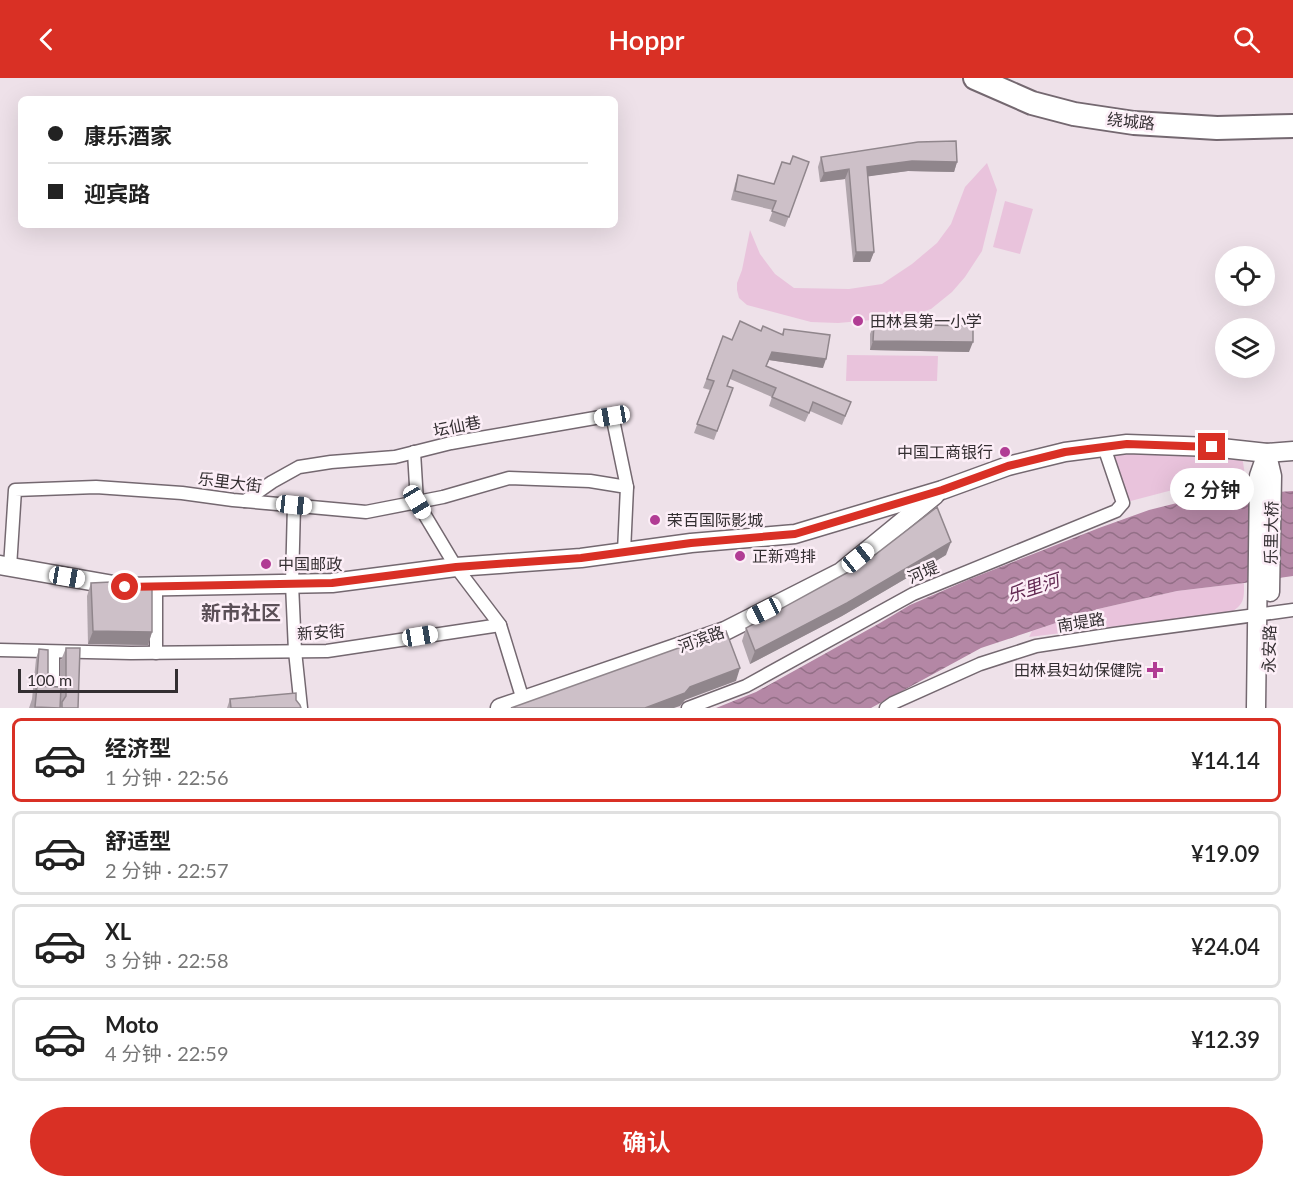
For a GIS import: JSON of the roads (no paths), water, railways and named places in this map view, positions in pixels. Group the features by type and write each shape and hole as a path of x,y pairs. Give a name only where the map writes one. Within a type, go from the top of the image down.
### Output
{"highway":[{"name":"绕城路","path":"975,78 1032,103 1074,114 1134,123 1216,128 1293,126"}],"street":[{"name":"坛仙巷","path":"245,501 272,482 299,468 331,462 395,457 451,443 612,416 627,487"},
{"name":"河滨路","path":"500,708 725,631 841,572 904,510 942,490 1008,466 1065,452 1127,444 1212,447 1267,453 1293,452"},
{"name":"河堤","path":"688,708 746,686 913,594 1116,511 1123,503 1104,447"},
{"path":"414,452 417,502 456,567 500,625 523,700"},
{"name":"乐里大桥","path":"1263,591 1267,453"},
{"name":"乐里大街","path":"5,566 15,490 96,487 182,493 366,512 443,497 509,478 590,481 627,487"},
{"path":"624,552 627,487"},
{"path":"294,505 292,584 295,651 301,708"},
{"path":"5,566 125,587 332,583 456,567 581,558 691,543 795,534 904,510"},
{"path":"156,586 156,653"},
{"name":"永安路","path":"1263,591 1268,708"},
{"name":"南堤路","path":"886,708 980,664 1036,646 1114,633 1293,610"},
{"name":"永安路","path":"1256,708 1263,614"},
{"name":"新安街","path":"0,650 156,653 327,651 500,625"},
{"path":"53,652 54,708"}],"water":[{"name":"乐里河","path":"1293,491 1293,576 1177,591 1098,609 981,648 871,708 716,708 756,692 910,605 1099,528 1149,510 1177,503 1220,496"}],"place":[{"name":"田林县第一小学","path":"858,321"},
{"name":"中国工商银行","path":"1005,452"},
{"name":"荣百国际影城","path":"655,520"},
{"name":"正新鸡排","path":"740,556"},
{"name":"中国邮政","path":"266,564"},
{"name":"田林县妇幼保健院","path":"1155,670"}],"district":[{"name":"新市社区","path":"241,613"}]}
